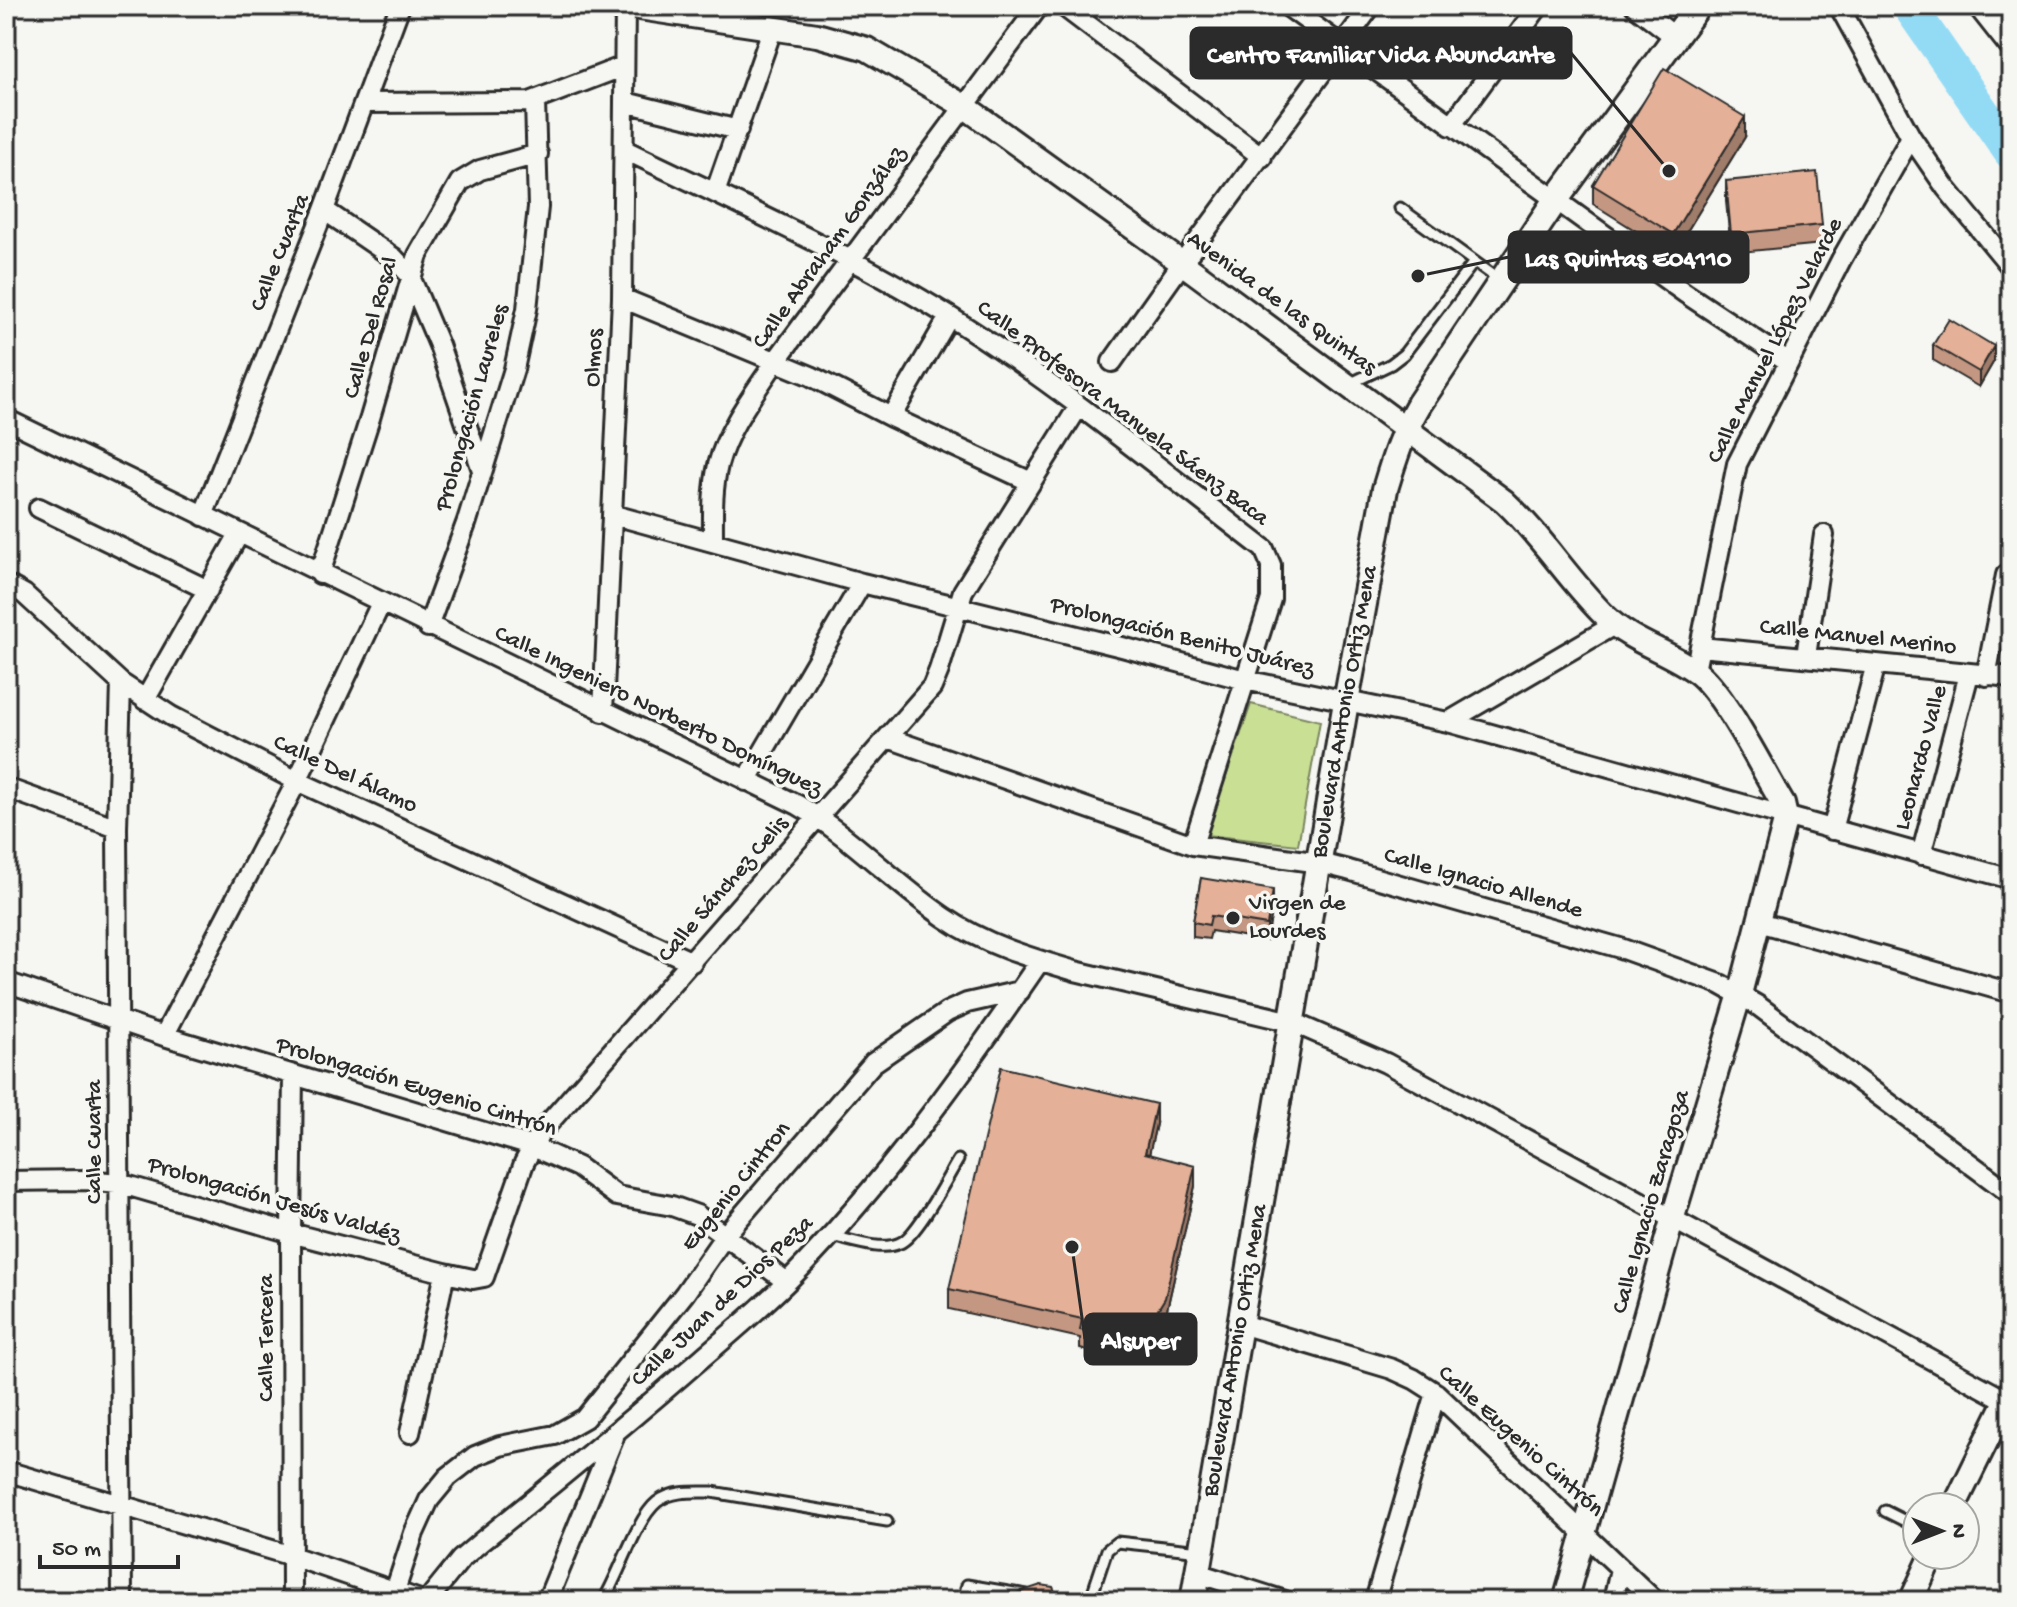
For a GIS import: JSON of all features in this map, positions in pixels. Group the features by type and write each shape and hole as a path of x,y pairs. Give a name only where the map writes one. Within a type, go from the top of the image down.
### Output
{"main road":[{"name":"Boulevard Antonio Ortiz Mena","path":"1193,1601 1385,489 1405,428 1419,404 1555,201 1698,6"},
{"path":"1981,6 2011,44"}],"street":[{"name":"Calle Cuarta","path":"203,516 324,210 400,6"},
{"name":"Avenida de las Quintas","path":"626,6 832,38 867,49 964,106 1486,486 1523,518 1614,625 1695,671 1724,705 1783,804 1786,817"},
{"name":"Olmos","path":"603,712 622,298 626,6"},
{"name":"Calle Abraham González","path":"713,540 714,490 726,442 775,362 1039,6"},
{"path":"1063,6 1262,157"},
{"path":"1287,6 1555,201 1789,362"},
{"path":"1112,362 1371,6"},
{"path":"1451,126 1539,6"},
{"path":"1635,6 1674,36"},
{"path":"1839,6 1911,137 1946,188 2011,267"},
{"path":"715,193 773,27"},
{"path":"364,103 535,102 624,66"},
{"name":"Prolongación Laureles","path":"428,627 467,521 514,369 527,309 536,244 538,154 535,102"},
{"path":"625,102 738,130"},
{"name":"Calle Manuel López Velarde","path":"1695,671 1737,464 1847,249 1911,137"},
{"name":"Calle Profesora Manuela Sáenz Baca","path":"625,150 852,261 949,317 1079,406 1264,549 1273,579 1269,607 1245,680"},
{"name":"Calle Del Rosal","path":"320,574 418,255 460,182 480,170 538,154"},
{"path":"324,210 394,258 411,278 439,345 482,470"},
{"path":"622,298 811,376 1031,482"},
{"path":"891,417 949,317"},
{"name":"Calle Sánchez Celis","path":"479,1279 487,1273 531,1146 932,687 958,607 974,571 1079,406"},
{"name":"Calle Ingeniero Norberto Domínguez","path":"6,419 69,447 320,574 819,817 945,918 991,942 1075,971 1292,1022 1386,1063 2010,1398"},
{"path":"39,508 208,590"},
{"name":"Prolongación Benito Juárez","path":"614,515 862,583 1245,680 1448,722 2011,879"},
{"path":"145,700 239,534"},
{"path":"1806,656 1824,535"},
{"name":"Leonardo Valle","path":"1921,855 2006,575"},
{"path":"746,781 862,583"},
{"name":"Calle Del Álamo","path":"6,584 24,594 121,683 145,700 297,781 692,962"},
{"path":"164,1036 297,781 381,603"},
{"path":"1448,722 1614,625"},
{"name":"Calle Manuel Merino","path":"1700,647 2011,677"},
{"path":"1832,830 1876,664"},
{"path":"1193,845 1245,680"},
{"name":"Calle Cuarta","path":"121,683 117,828 122,1601"},
{"name":"Calle Ignacio Allende","path":"888,738 1193,845 1320,863 1670,964 1740,994 2011,1194"},
{"path":"6,788 117,828"},
{"name":"Calle Ignacio Zaragoza","path":"1565,1601 1673,1217 1740,994 1786,817"},
{"path":"1759,922 2011,993"},
{"name":"Calle Juan de Dios Peza","path":"425,1601 461,1559 615,1435 787,1282 831,1236 898,1154 1040,961"},
{"name":"Prolongación Eugenio Cintrón","path":"6,982 164,1036 531,1146 578,1167 617,1196 686,1210 726,1234 787,1282"},
{"name":"Eugenio Cintron","path":"555,1435 585,1418 685,1293 726,1234 873,1063 947,1012 967,1003 1020,991"},
{"name":"Calle Tercera","path":"292,1601 293,1075"},
{"name":"Prolongación Jesús Valdéz","path":"6,1181 119,1183 291,1233 479,1279"},
{"path":"410,1433 445,1273"},
{"name":"Calle Eugenio Cintrón","path":"1241,1324 1392,1369 1436,1393 1655,1601"},
{"path":"1375,1601 1436,1393"},
{"path":"1962,1491 2010,1398"},
{"path":"395,1591 424,1511 448,1477 475,1456 500,1446 555,1435 579,1463"},
{"path":"547,1601 615,1435"},
{"path":"6,1471 292,1556 425,1601"},
{"path":"1199,1562 1285,1601"},
{"path":"1613,1601 1620,1569"},
{"path":"1916,1599 1926,1571"}],"lane":[{"path":"1400,208 1501,282"},
{"path":"1347,385 1391,364 1404,354 1474,262"},
{"path":"831,1236 883,1246 900,1244 913,1234 958,1160"},
{"path":"603,1601 646,1515 657,1502 671,1495 712,1492 887,1521"},
{"path":"1885,1511 1901,1519"},
{"path":"1090,1601 1107,1550 1117,1542 1199,1562"},
{"path":"963,1601 967,1585 1035,1596"}],"green space":[{"path":"1251,704 1320,721 1298,845 1206,835"}],"building":[{"path":"1664,68 1745,117 1673,234 1593,185"},
{"path":"1817,172 1822,225 1731,234 1726,181"},
{"path":"1949,319 1994,346 1979,372 1933,345"},
{"path":"1201,878 1273,890 1267,925 1211,916 1209,925 1193,922"},
{"path":"1001,1067 1156,1104 1145,1153 1195,1166 1165,1298 1149,1324 1126,1337 1080,1330 1082,1319 949,1289"},
{"path":"1041,1585 1053,1587 1059,1601 1005,1601 1004,1597"},
{"path":"1080,1592 1083,1601 1060,1601"}],"waterway":[{"path":"1909,6 2011,153"}],"place":[{"name":"Centro Familiar Vida Abundante","path":"1669,171"},
{"name":"Las Quintas E04110","path":"1418,276"},
{"name":"Virgen de Lourdes","path":"1233,918"},
{"name":"Alsuper","path":"1072,1247"}]}
